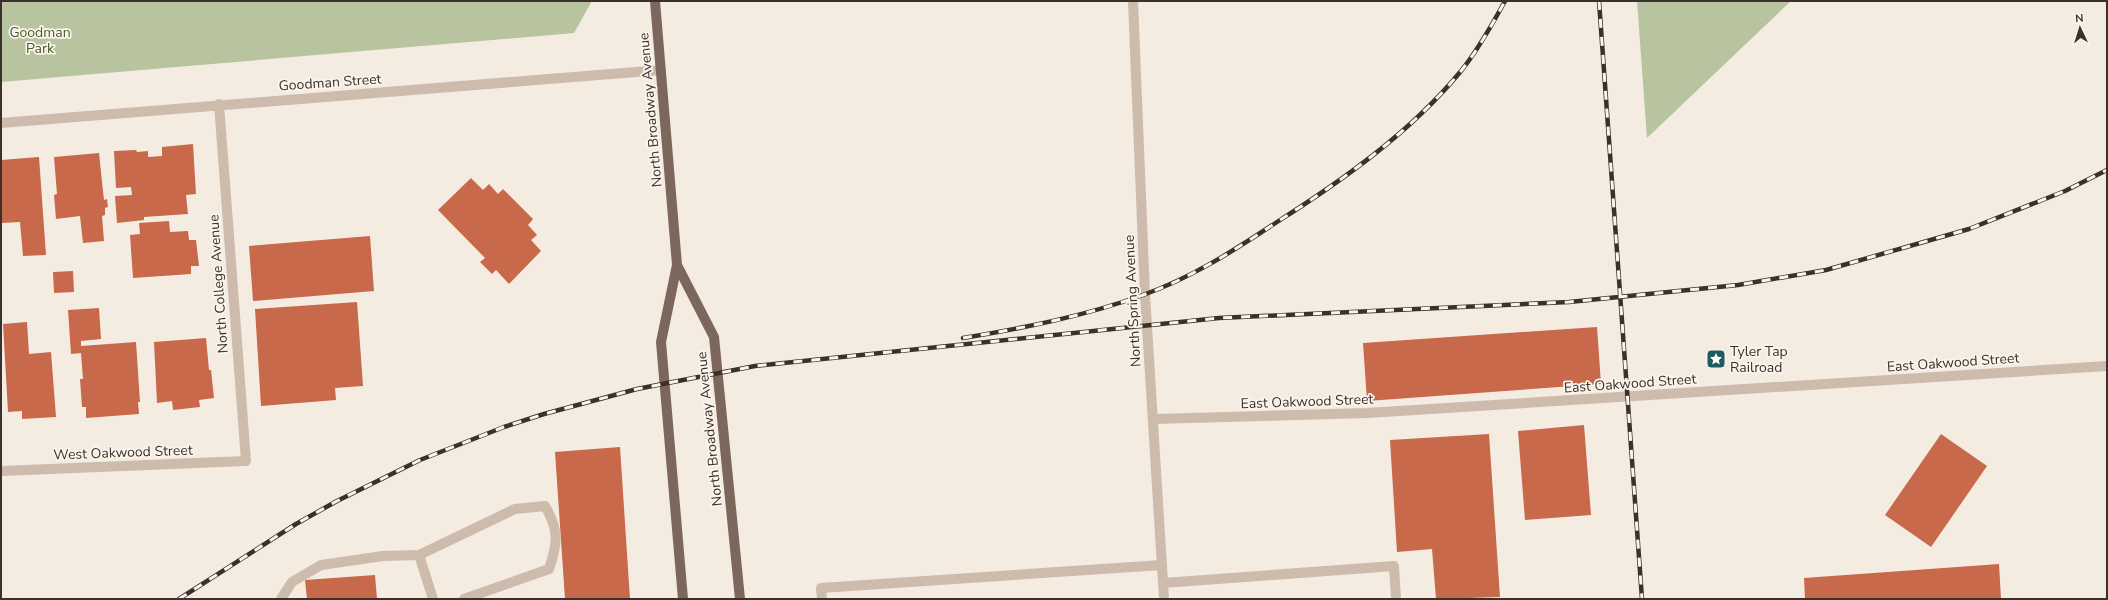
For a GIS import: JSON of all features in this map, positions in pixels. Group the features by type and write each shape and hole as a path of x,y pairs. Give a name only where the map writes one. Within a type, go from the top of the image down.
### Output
{"main road":[{"name":"North Broadway Avenue","path":"655,1 677,265 661,342 683,599"},
{"name":"North Broadway Avenue","path":"677,265 714,337 740,599"}],"street":[{"name":"North Spring Avenue","path":"1133,1 1145,294 1164,599"},
{"name":"Goodman Street","path":"1,123 219,104 661,70"},
{"name":"North College Avenue","path":"219,104 246,461"},
{"name":"East Oakwood Street","path":"1153,419 1375,413 2107,366"},
{"name":"West Oakwood Street","path":"1,471 246,461"},
{"path":"281,599 292,582 321,565 383,556 419,555 515,509 545,506 554,522 556,550 549,569 464,599"},
{"path":"419,555 433,599"},
{"path":"822,599 821,588 1162,565"},
{"path":"1163,583 1394,566 1396,599"}],"green space":[{"name":"Goodman Park","path":"1,1 592,1 574,33 1,82"},
{"path":"1637,1 1791,1 1647,138"}],"building":[{"path":"193,144 196,194 186,195 188,214 144,217 144,220 117,223 115,196 132,195 131,187 116,188 114,151 148,151 148,157 162,156 162,147"},
{"path":"99,153 104,200 107,199 108,207 105,208 105,215 102,216 104,241 83,243 80,216 56,219 54,195 57,194 54,157"},
{"path":"39,157 46,255 23,256 20,222 1,223 1,160"},
{"path":"471,178 483,190 489,184 498,194 503,189 533,219 528,225 537,235 531,240 541,251 509,284 496,270 492,274 480,262 485,258 438,210"},
{"path":"169,221 170,232 188,231 189,240 196,240 199,266 191,266 191,274 133,278 130,235 140,234 139,223"},
{"path":"370,236 374,291 253,301 249,246"},
{"path":"73,271 74,292 54,293 53,272"},
{"path":"357,302 363,386 335,388 336,400 261,406 255,309"},
{"path":"99,308 101,339 81,341 81,346 136,342 140,402 138,402 139,414 86,418 86,407 82,407 80,379 83,379 81,353 71,354 68,310"},
{"path":"27,322 29,354 51,352 56,417 22,419 22,411 8,412 3,324"},
{"path":"1597,327 1601,384 1367,401 1363,343"},
{"path":"206,338 209,370 211,370 214,398 199,400 200,407 173,410 172,401 157,403 154,342"},
{"path":"1584,425 1591,515 1525,520 1518,431"},
{"path":"1489,434 1500,597 1436,599 1432,549 1397,552 1390,440"},
{"path":"1941,434 1987,466 1931,547 1885,515"},
{"path":"620,447 630,599 565,599 555,452"},
{"path":"1999,564 2001,599 1805,599 1804,578"},
{"path":"375,575 377,599 307,599 305,580"}],"railway":[{"path":"963,338 1054,321 1143,295 1195,272 1245,243 1327,189 1398,135 1461,71 1473,55 1505,1"},
{"path":"1599,1 1642,599"},
{"path":"179,599 296,524 337,501 420,460 504,427 544,414 637,389 755,366 1219,318 1569,302 1738,285 1826,270 1969,229 2065,191 2107,170"}],"place":[{"name":"Tyler Tap Railroad","path":"1716,359"}]}
